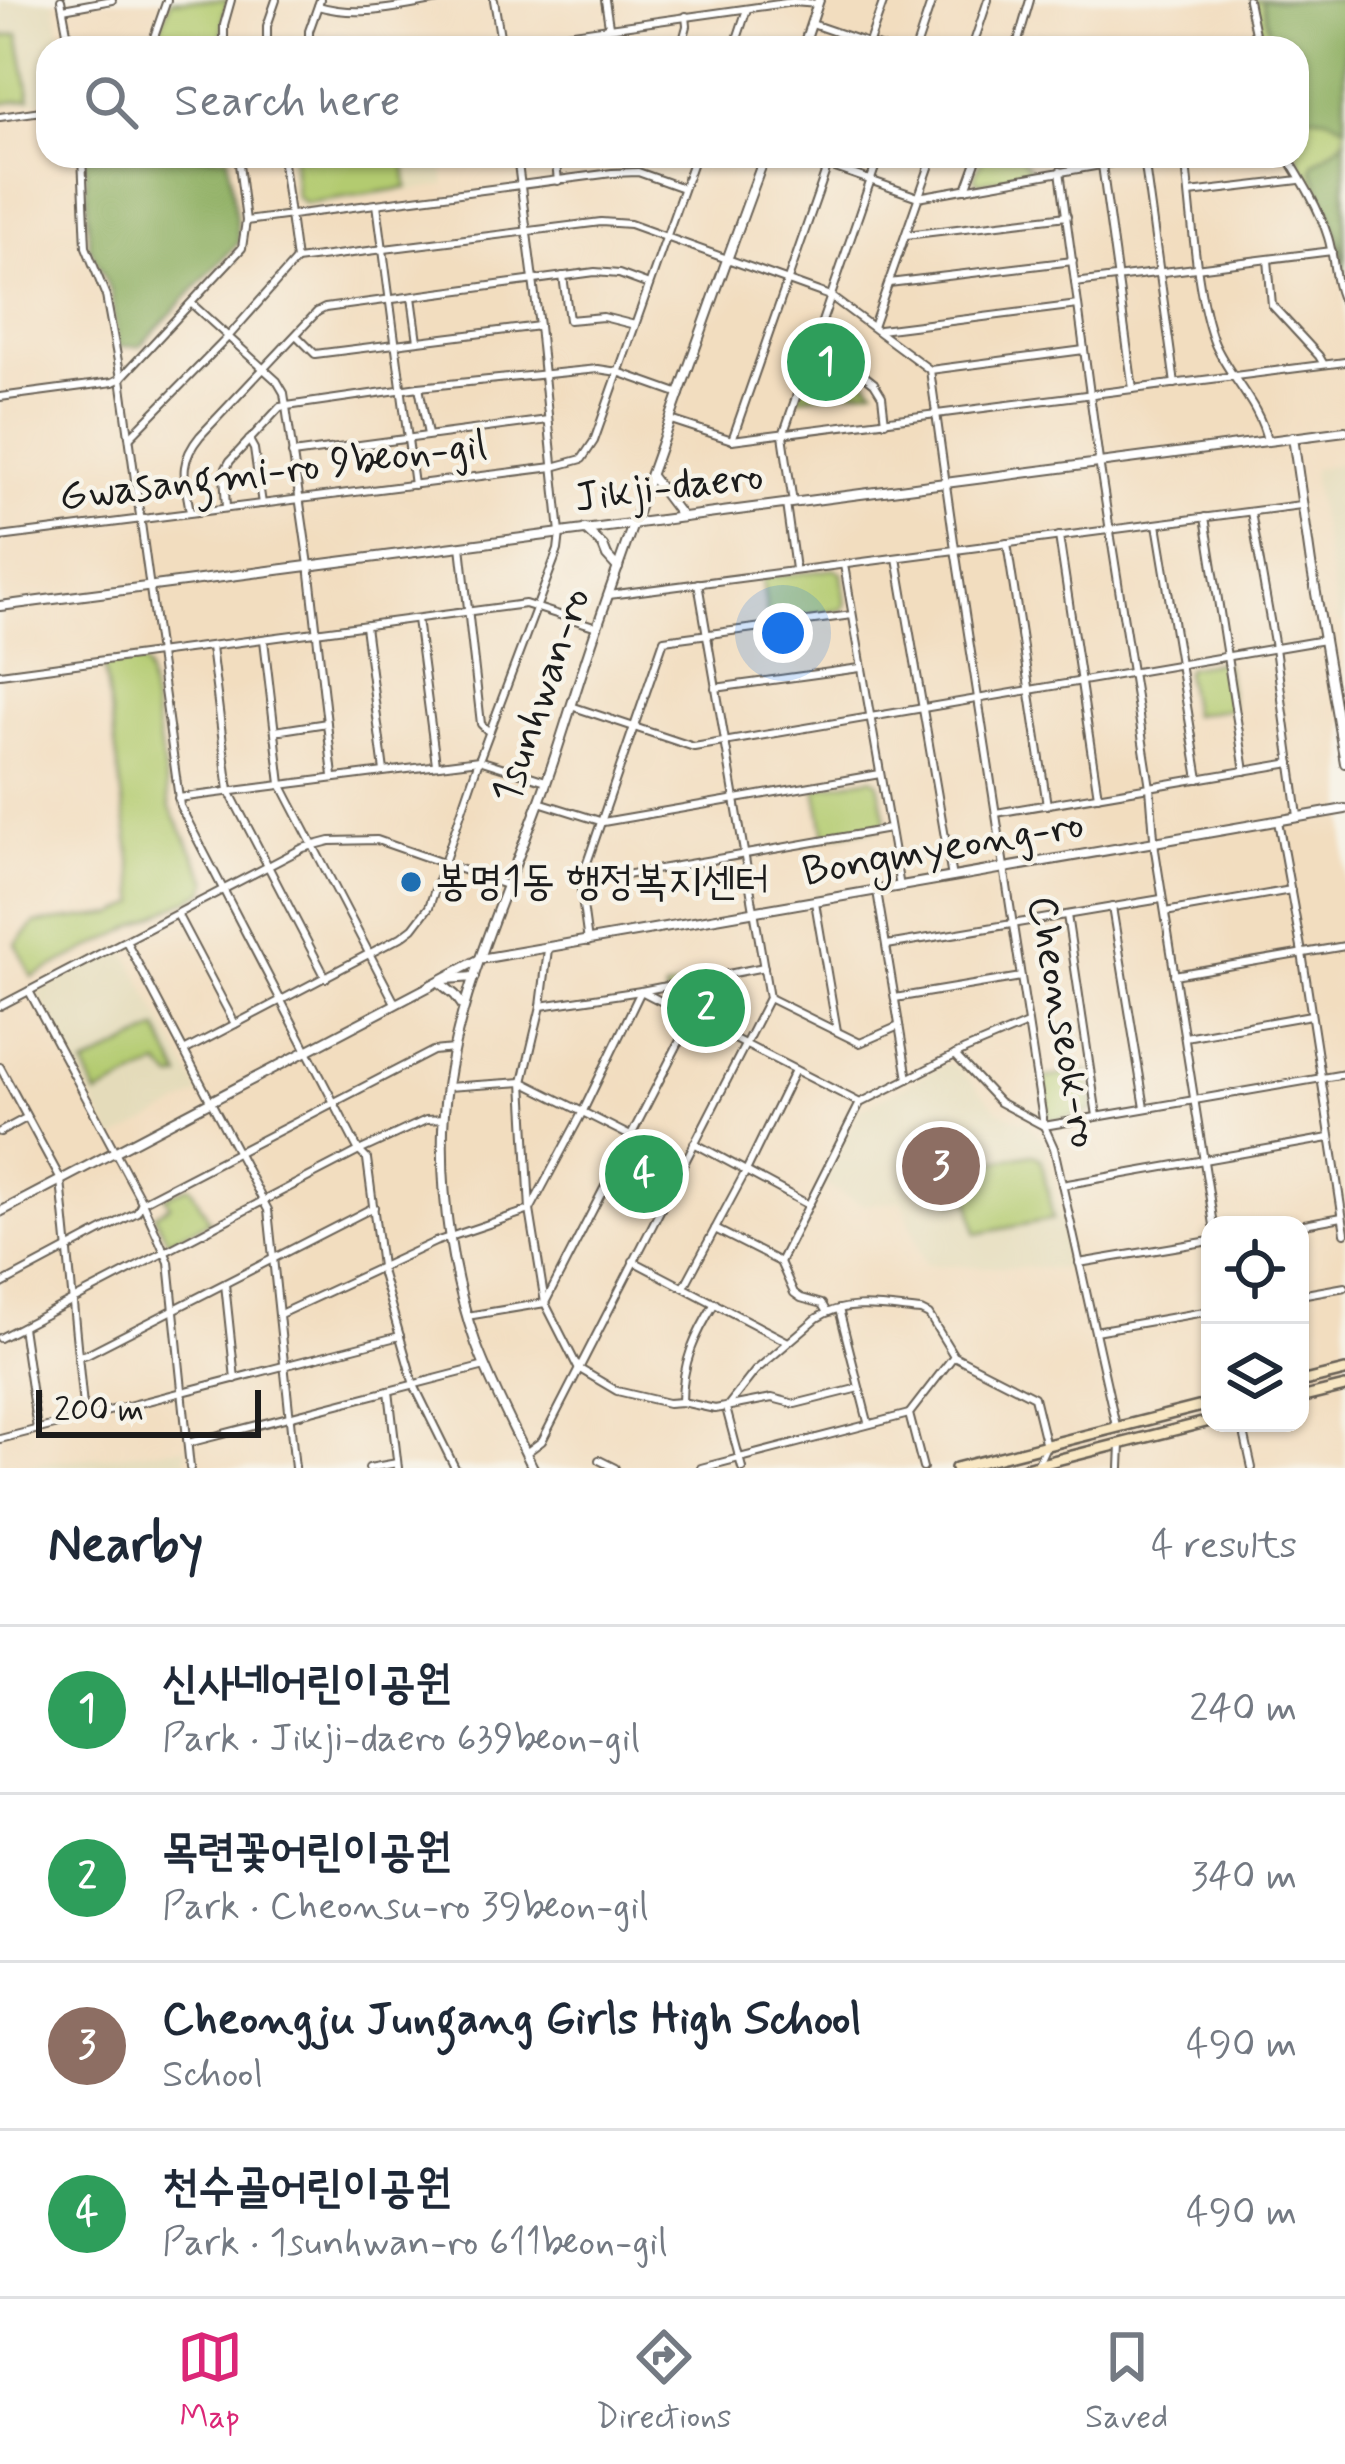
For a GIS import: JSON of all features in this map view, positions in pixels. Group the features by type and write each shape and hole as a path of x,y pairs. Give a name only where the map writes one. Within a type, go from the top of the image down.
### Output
{"main road":[{"path":"1309,1380 1345,1371"},
{"path":"1309,1396 1345,1387"},
{"path":"1037,1460 1117,1428 1201,1406"},
{"path":"956,1468 1037,1460 1201,1423"}],"street":[{"path":"68,36 62,4 112,0"},
{"path":"154,36 167,0"},
{"path":"224,36 231,0"},
{"path":"267,36 276,0"},
{"path":"310,36 319,3 341,13 362,13 439,0"},
{"path":"494,0 500,36"},
{"path":"605,0 609,27"},
{"path":"871,36 884,0"},
{"path":"920,36 932,0"},
{"path":"976,36 988,0"},
{"path":"1020,36 1030,0"},
{"path":"1248,0 1256,36"},
{"path":"551,36 819,2 806,36"},
{"path":"738,36 747,9"},
{"path":"684,36 686,16"},
{"path":"811,24 842,36"},
{"path":"0,117 36,112"},
{"path":"83,168 86,248 106,296 121,378 178,798 367,1160 380,1265 400,1336 415,1385 455,1468"},
{"path":"0,397 121,378 242,248 246,221 239,168"},
{"path":"284,168 296,260"},
{"path":"184,1051 401,938 421,919 445,862 558,550 560,532 519,168"},
{"path":"556,168 558,181"},
{"path":"553,467 582,459 590,450 690,168"},
{"name":"1sunhwan-ro","path":"533,1468 467,1316 451,1235 443,1163 453,1049 480,959 547,781 761,168"},
{"path":"732,440 828,168"},
{"path":"844,168 918,197 1071,168"},
{"path":"795,569 783,435 875,168"},
{"path":"874,329 929,168"},
{"path":"966,189 974,168"},
{"path":"1103,168 1133,389"},
{"path":"1149,168 1174,384"},
{"path":"1187,168 1207,320 1219,353 1268,441"},
{"path":"1294,168 1315,203 1345,305"},
{"path":"1060,171 1150,787 1155,850 1213,1216"},
{"path":"246,221 638,172 683,188"},
{"path":"1190,193 1301,180"},
{"path":"377,204 413,485"},
{"path":"906,235 1066,216"},
{"path":"129,437 296,260 615,221 830,296 930,370 1084,350"},
{"path":"1076,283 1332,251"},
{"path":"1268,260 1272,305 1323,365"},
{"path":"889,284 1072,261"},
{"path":"190,512 183,466 186,455 325,308 607,272 649,285"},
{"path":"563,276 569,320 603,317 634,325"},
{"path":"412,297 418,342"},
{"path":"192,304 277,381 284,393 333,776"},
{"path":"874,329 1078,305"},
{"path":"296,335 315,354 539,326"},
{"path":"816,338 879,389 885,422"},
{"path":"671,420 732,440 1345,362"},
{"path":"226,508 224,472 230,460 280,407 598,369 680,394"},
{"name":"Cheonseok-ro","path":"930,370 1044,1126 1054,1148 1117,1428"},
{"path":"419,387 428,435"},
{"path":"292,454 548,420"},
{"name":"Jikji-daero","path":"0,605 1345,431"},
{"path":"1293,437 1345,763"},
{"path":"249,440 262,503"},
{"name":"Gwasangmi-ro 9beon-gil","path":"0,537 553,467"},
{"path":"651,476 682,517"},
{"path":"609,595 1301,505"},
{"path":"1251,512 1298,818"},
{"path":"1205,517 1245,771"},
{"path":"1157,524 1199,779"},
{"path":"585,530 618,568"},
{"path":"1059,536 1098,796"},
{"path":"1007,543 1048,805"},
{"path":"461,546 481,724 489,732"},
{"path":"898,558 952,878"},
{"path":"844,565 900,887"},
{"path":"526,1453 542,1441 769,998 698,583"},
{"path":"0,673 525,604 597,627"},
{"path":"588,942 580,883 664,640 852,615"},
{"path":"417,619 436,765"},
{"path":"365,626 384,771"},
{"path":"264,640 281,784 396,1004"},
{"path":"571,706 694,747 1324,640"},
{"path":"211,647 230,791 326,978"},
{"path":"715,688 861,668"},
{"path":"275,731 327,723"},
{"path":"178,798 479,760 547,781"},
{"path":"996,813 1291,763"},
{"path":"539,802 603,822 880,774"},
{"name":"Bongmyeong-ro","path":"480,959 1345,809"},
{"path":"1278,821 1345,1233"},
{"path":"580,883 889,829"},
{"path":"0,1006 268,867 330,841 363,838 392,844 506,885"},
{"path":"1165,912 1291,890"},
{"path":"877,891 908,1079"},
{"path":"887,945 1163,898"},
{"path":"815,902 837,1031"},
{"path":"1112,907 1145,1108"},
{"path":"177,914 235,1024"},
{"path":"1067,915 1096,1116"},
{"path":"126,940 268,1210 296,1468"},
{"path":"1174,975 1345,946"},
{"path":"548,949 541,1006 523,1082 530,1210 544,1304 578,1368 617,1391 668,1403 726,1408 772,1399 795,1404 859,1388"},
{"path":"0,1212 480,959"},
{"path":"541,1006 764,967"},
{"path":"435,984 474,977"},
{"path":"896,998 1021,977"},
{"path":"435,984 455,994 464,1007"},
{"path":"29,991 169,1262 190,1468"},
{"path":"641,991 860,1103"},
{"path":"280,1314 451,1235 530,1210 641,991"},
{"path":"769,998 860,1043 899,1026"},
{"path":"1185,1037 1311,1015"},
{"path":"544,1304 692,1017"},
{"path":"780,1262 860,1103 1028,1024"},
{"path":"0,1285 137,1212 142,1202 433,1051 453,1049"},
{"path":"955,1055 1005,1107 1044,1126 1345,1074"},
{"path":"0,1067 61,1180 84,1417"},
{"path":"684,1287 795,1070"},
{"path":"447,1087 523,1082 683,1163"},
{"path":"0,1132 26,1118"},
{"path":"0,1338 359,1151 426,1120 444,1119"},
{"path":"1062,1185 1329,1138"},
{"path":"694,1143 808,1204"},
{"path":"78,1356 374,1207"},
{"path":"1309,1223 1344,1217"},
{"path":"715,1229 780,1262 794,1293 822,1304 827,1312"},
{"path":"1079,1263 1201,1243"},
{"path":"633,1261 788,1342"},
{"path":"225,1284 235,1378"},
{"path":"1309,1293 1345,1287"},
{"path":"682,1402 691,1344 716,1303"},
{"path":"467,1316 544,1304"},
{"path":"726,1408 743,1383 827,1312 853,1306 921,1311 929,1315 954,1356 1034,1397 1037,1460"},
{"path":"839,1310 868,1424"},
{"path":"1095,1331 1201,1313"},
{"path":"22,1327 37,1429"},
{"path":"0,1438 400,1336"},
{"path":"700,1468 909,1414 954,1356"},
{"path":"188,1443 485,1366"},
{"path":"369,1468 398,1465 389,1391"},
{"path":"726,1408 742,1468"},
{"path":"909,1414 923,1468"},
{"path":"1244,1432 1252,1468"},
{"path":"1120,1468 1121,1444"},
{"path":"599,1460 615,1468"}],"shaded area":[{"path":"0,0 54,0 61,36 36,36 36,102 0,107"},
{"path":"289,168 443,168 445,185 305,207 293,199"},
{"path":"1345,463 1345,622 1339,623 1312,473 1315,468"},
{"path":"120,947 200,1094 113,1140 37,992"},
{"path":"948,1063 961,1070 997,1109 1027,1124 1044,1140 1074,1269 925,1265 902,1201 863,1205 823,1184 860,1109"},
{"path":"185,1448 187,1468 14,1468 47,1462"}],"green space":[{"path":"171,0 228,0 222,36 158,36"},
{"path":"1253,0 1345,0 1345,276 1322,206 1303,168 1309,168 1309,36 1262,36"},
{"path":"1262,0 1345,0 1345,126 1309,115 1309,36 1270,36"},
{"path":"18,34 30,99 0,104 0,37"},
{"path":"1345,138 1345,264 1312,169 1314,162"},
{"path":"86,168 230,168 239,242 140,346 118,347 111,293 89,245"},
{"path":"294,168 405,168 407,188 305,203 296,196"},
{"path":"978,168 1029,168 1033,173 977,183"},
{"path":"819,343 875,388 798,398"},
{"path":"834,569 842,573 846,605 842,610 768,621 762,578"},
{"path":"139,660 147,668 170,808 208,881 205,891 32,977 16,944 35,923 116,914 137,903 104,665"},
{"path":"1222,662 1232,709 1192,715 1185,672 1188,667"},
{"path":"872,778 878,782 886,820 880,827 825,836 816,788"},
{"path":"732,976 733,986 714,1021 666,996 665,990"},
{"path":"158,1029 181,1077 173,1079 160,1065 97,1095 84,1066"},
{"path":"1088,1071 1091,1112 1054,1120 1048,1117 1043,1078"},
{"path":"636,1144 676,1163 657,1203 612,1181"},
{"path":"1032,1154 1041,1159 1053,1219 976,1234 970,1199 954,1202 949,1178 957,1176 956,1169"},
{"path":"190,1186 210,1221 168,1241 154,1215 170,1205 165,1197"}],"place":[{"name":"신사네어린이공원","path":"826,362"},
{"name":"봉명1동 행정복지센터","path":"411,882"},
{"name":"목련꽃어린이공원","path":"706,1008"},
{"name":"Cheongju Jungang Girls High School","path":"941,1166"},
{"name":"천수골어린이공원","path":"644,1174"}]}
